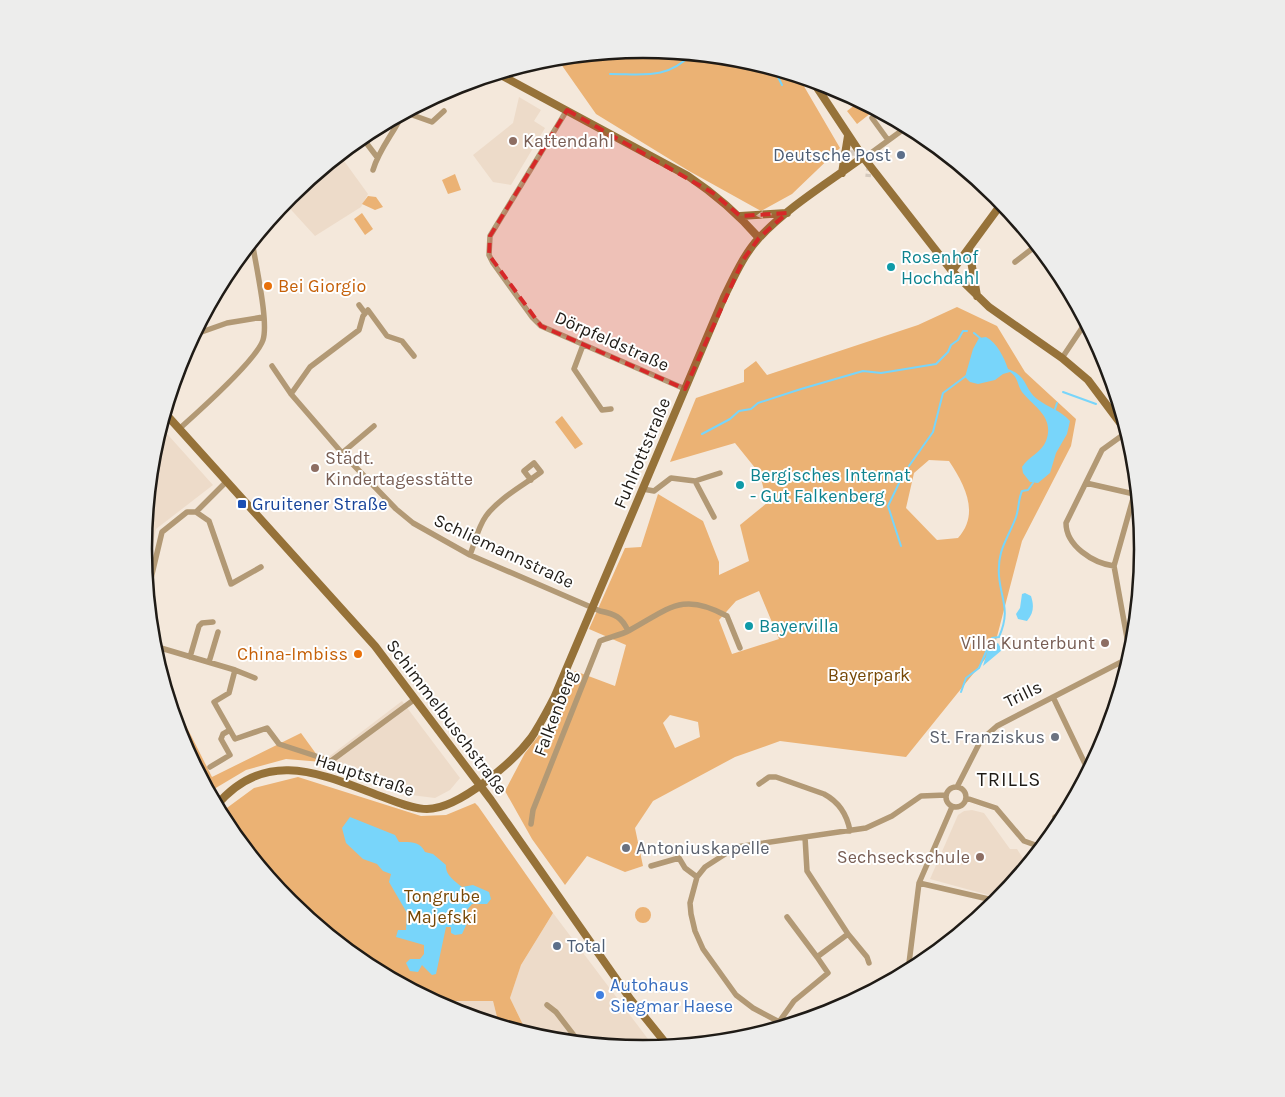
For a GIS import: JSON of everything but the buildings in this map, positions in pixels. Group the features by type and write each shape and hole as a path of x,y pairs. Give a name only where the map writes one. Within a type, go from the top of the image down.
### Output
{"street":[{"path":"505,77 688,176 713,193 740,216 759,238"},
{"path":"819,91 863,157 952,271 1003,318 1062,358 1088,380 1116,417"},
{"name":"Dörpfeldstraße","path":"566,110 490,236 488,244 493,263 532,317 541,326 685,389"},
{"path":"412,115 432,122 444,111"},
{"path":"872,118 888,140"},
{"path":"373,170 377,157 399,122"},
{"path":"871,153 901,131"},
{"path":"842,173 848,136"},
{"path":"366,143 377,157"},
{"name":"Fuhlrottstraße","path":"479,785 512,759 531,738 554,698 724,297 743,260 759,238 787,213 863,157"},
{"path":"952,271 997,209"},
{"path":"740,216 787,213"},
{"path":"943,261 956,258 968,249"},
{"path":"968,249 977,296"},
{"path":"1015,262 1031,249"},
{"path":"169,418 179,429 254,355 263,339 263,317 253,250"},
{"path":"359,305 365,313"},
{"path":"291,394 310,367 359,330 365,313 368,310 387,336 402,340 414,356"},
{"path":"202,332 227,323 263,317"},
{"path":"1062,358 1082,329"},
{"path":"583,345 574,364 576,373 602,410 610,409"},
{"name":"Schliemannstraße","path":"272,366 291,394 342,453 396,509 413,523 470,555 593,608"},
{"path":"342,453 374,426"},
{"name":"Schimmelbuschstraße","path":"179,429 368,638 479,785 599,957 660,1039"},
{"path":"1114,566 1081,552 1066,531 1066,523 1102,450 1120,437"},
{"path":"643,489 654,491 671,478 695,481 720,473"},
{"path":"470,555 486,516 531,480"},
{"path":"196,512 227,481"},
{"path":"695,481 714,517"},
{"path":"1086,483 1130,490"},
{"path":"1126,632 1114,566 1131,505"},
{"path":"153,571 162,532 187,512 196,512 209,521 231,584 261,567"},
{"name":"Falkenberg","path":"531,824 533,810 600,641 628,631 670,606 697,604 727,616 740,648"},
{"path":"593,608 615,614 624,622 628,631"},
{"path":"190,657 199,626 202,623 213,622"},
{"path":"209,662 218,632"},
{"path":"162,648 235,670 255,678"},
{"name":"Trills","path":"957,787 981,740 1005,720 1120,663"},
{"path":"235,670 229,693 214,702 235,739 263,727 267,728 279,744 331,761 415,699"},
{"path":"1053,696 1084,763"},
{"path":"210,767 230,755 221,739 223,734 230,730"},
{"name":"Hauptstraße","path":"222,801 246,780 270,772 291,769 332,778 409,806 428,809 450,804 479,785"},
{"path":"759,784 769,777 776,777 824,794 844,812 850,831"},
{"path":"952,807 946,801 946,795 950,788 957,787 963,790 966,798"},
{"path":"777,1021 753,1008 736,994 703,949 695,931 691,914 691,896 697,877 705,867 736,847 866,828 881,822 921,796 946,795"},
{"path":"952,807 961,806 966,798"},
{"path":"966,798 996,808 1024,841 1034,844"},
{"path":"909,961 919,883 952,807"},
{"path":"805,837 807,871 848,934 867,957 869,963"},
{"path":"651,866 679,858 685,868 697,877"},
{"path":"919,883 987,899"},
{"path":"785,1018 794,1001 828,973 787,917"},
{"path":"817,957 848,934"},
{"path":"547,1005 556,1012 573,1034"}],"highlighted area":[{"path":"567,110 713,193 740,216 787,213 759,238 743,260 685,389 541,326 489,255 490,236"}],"shaded area":[{"name":"Kattendahl","path":"519,97 541,110 534,121 545,128 511,185 493,182 473,155 513,123"},
{"path":"343,160 368,194 361,207 315,236 289,208 319,179"},
{"path":"166,432 213,485 156,529 152,548 156,484"},
{"path":"402,701 460,778 450,790 435,798 411,795 322,762"},
{"name":"Sechseckschule","path":"972,810 984,813 1010,849 1017,849 1023,858 990,896 930,879 958,815 964,811"},
{"path":"553,913 648,1040 578,1035 523,1025 510,998 521,965"},
{"path":"448,999 493,1001 497,1017"}],"green space":[{"path":"642,58 707,62 770,74 803,85 840,148 792,194 761,211 689,171 596,114 561,65 610,59"},
{"path":"854,105 870,114 857,124 847,111"},
{"path":"455,174 461,190 448,194 442,180"},
{"path":"368,196 376,197 383,207 375,210 362,204"},
{"path":"362,213 373,229 365,235 354,219"},
{"name":"Bayerpark","path":"957,307 997,326 1025,372 1076,419 1071,446 1022,541 994,648 906,757 780,741 735,757 653,801 635,828 643,866 625,872 587,856 565,885 532,839 505,791 525,753 549,722 575,671 615,686 626,645 589,629 625,548 641,547 658,494 703,521 719,562 719,575 749,561 740,525 767,503 760,474 735,443 670,462 696,398 744,382 744,370 756,361 767,375 918,325","holes":["929,460 949,461 965,490 968,499 968,519 965,529 958,538 937,540 906,508 914,473","759,591 779,639 732,654 719,620 736,601","670,715 698,722 700,737 675,748 663,723"]},
{"path":"562,416 583,444 575,449 555,422"},
{"path":"183,719 212,777 301,733 322,762 286,759 246,770 214,789 202,766"},
{"name":"Tongrube Majefski","path":"298,777 421,816 446,815 475,803 553,913 521,965 510,998 523,1025 497,1017 493,1001 453,1001 425,989 370,957 319,918 273,872 226,808 254,788"},
{"path":"640,907 646,907 651,912 649,921 640,923 635,918 635,912"}],"water":[{"path":"986,337 1000,351 1008,369 1023,379 1037,399 1070,421 1067,434 1056,453 1050,473 1038,483 1030,482 1023,473 1022,467 1046,441 1048,425 1042,413 1022,392 1016,378 1010,372 1003,374 995,380 978,384 970,382 965,377 973,349 979,338"},
{"path":"1025,593 1031,596 1033,606 1027,621 1018,619 1016,614 1020,608 1022,594"},
{"path":"998,643 1002,650 983,666 988,649"},
{"path":"350,817 395,835 399,842 414,843 423,848 425,852 433,854 446,865 449,875 462,887 473,885 489,892 491,899 487,904 472,904 467,910 469,919 462,934 455,935 451,933 451,927 446,927 436,974 432,975 422,965 418,972 410,971 406,963 410,959 420,959 424,954 424,945 396,937 398,930 406,930 407,913 389,882 391,874 383,871 377,864 363,859 346,843 342,828"}],"waterway":[{"path":"610,74 654,74 673,68 685,60"},
{"path":"778,77 782,85"},
{"path":"702,434 730,419 739,411 751,409 758,403 801,389 863,371 881,373 936,364 948,352 951,345 958,340 963,331 967,331"},
{"path":"974,333 980,338"},
{"path":"909,466 933,432 943,393 966,376"},
{"path":"1063,392 1096,404"},
{"path":"1055,409 1057,403"},
{"path":"901,479 888,506 901,546"},
{"path":"961,692 966,678 979,668 992,638 999,637 1003,628 1005,612 999,576 1001,551 1016,517 1022,491 1028,490 1033,483"}],"tunnel":[{"path":"841,153 871,153 868,177"}],"place":[{"name":"Kattendahl","path":"513,141"},
{"name":"Deutsche Post","path":"901,155"},
{"name":"Rosenhof Hochdahl","path":"891,267"},
{"name":"Bei Giorgio","path":"268,286"},
{"name":"Städt. Kindertagesstätte","path":"315,468"},
{"name":"Bergisches Internat - Gut Falkenberg","path":"740,485"},
{"name":"Gruitener Straße","path":"242,504"},
{"name":"Bayervilla","path":"749,626"},
{"name":"Villa Kunterbunt","path":"1105,643"},
{"name":"China-Imbiss","path":"358,654"},
{"name":"St. Franziskus","path":"1055,737"},
{"name":"Antoniuskapelle","path":"626,848"},
{"name":"Sechseckschule","path":"980,857"},
{"name":"Total","path":"557,946"},
{"name":"Autohaus Siegmar Haese","path":"600,995"}],"district":[{"name":"TRILLS","path":"1009,779"}]}
